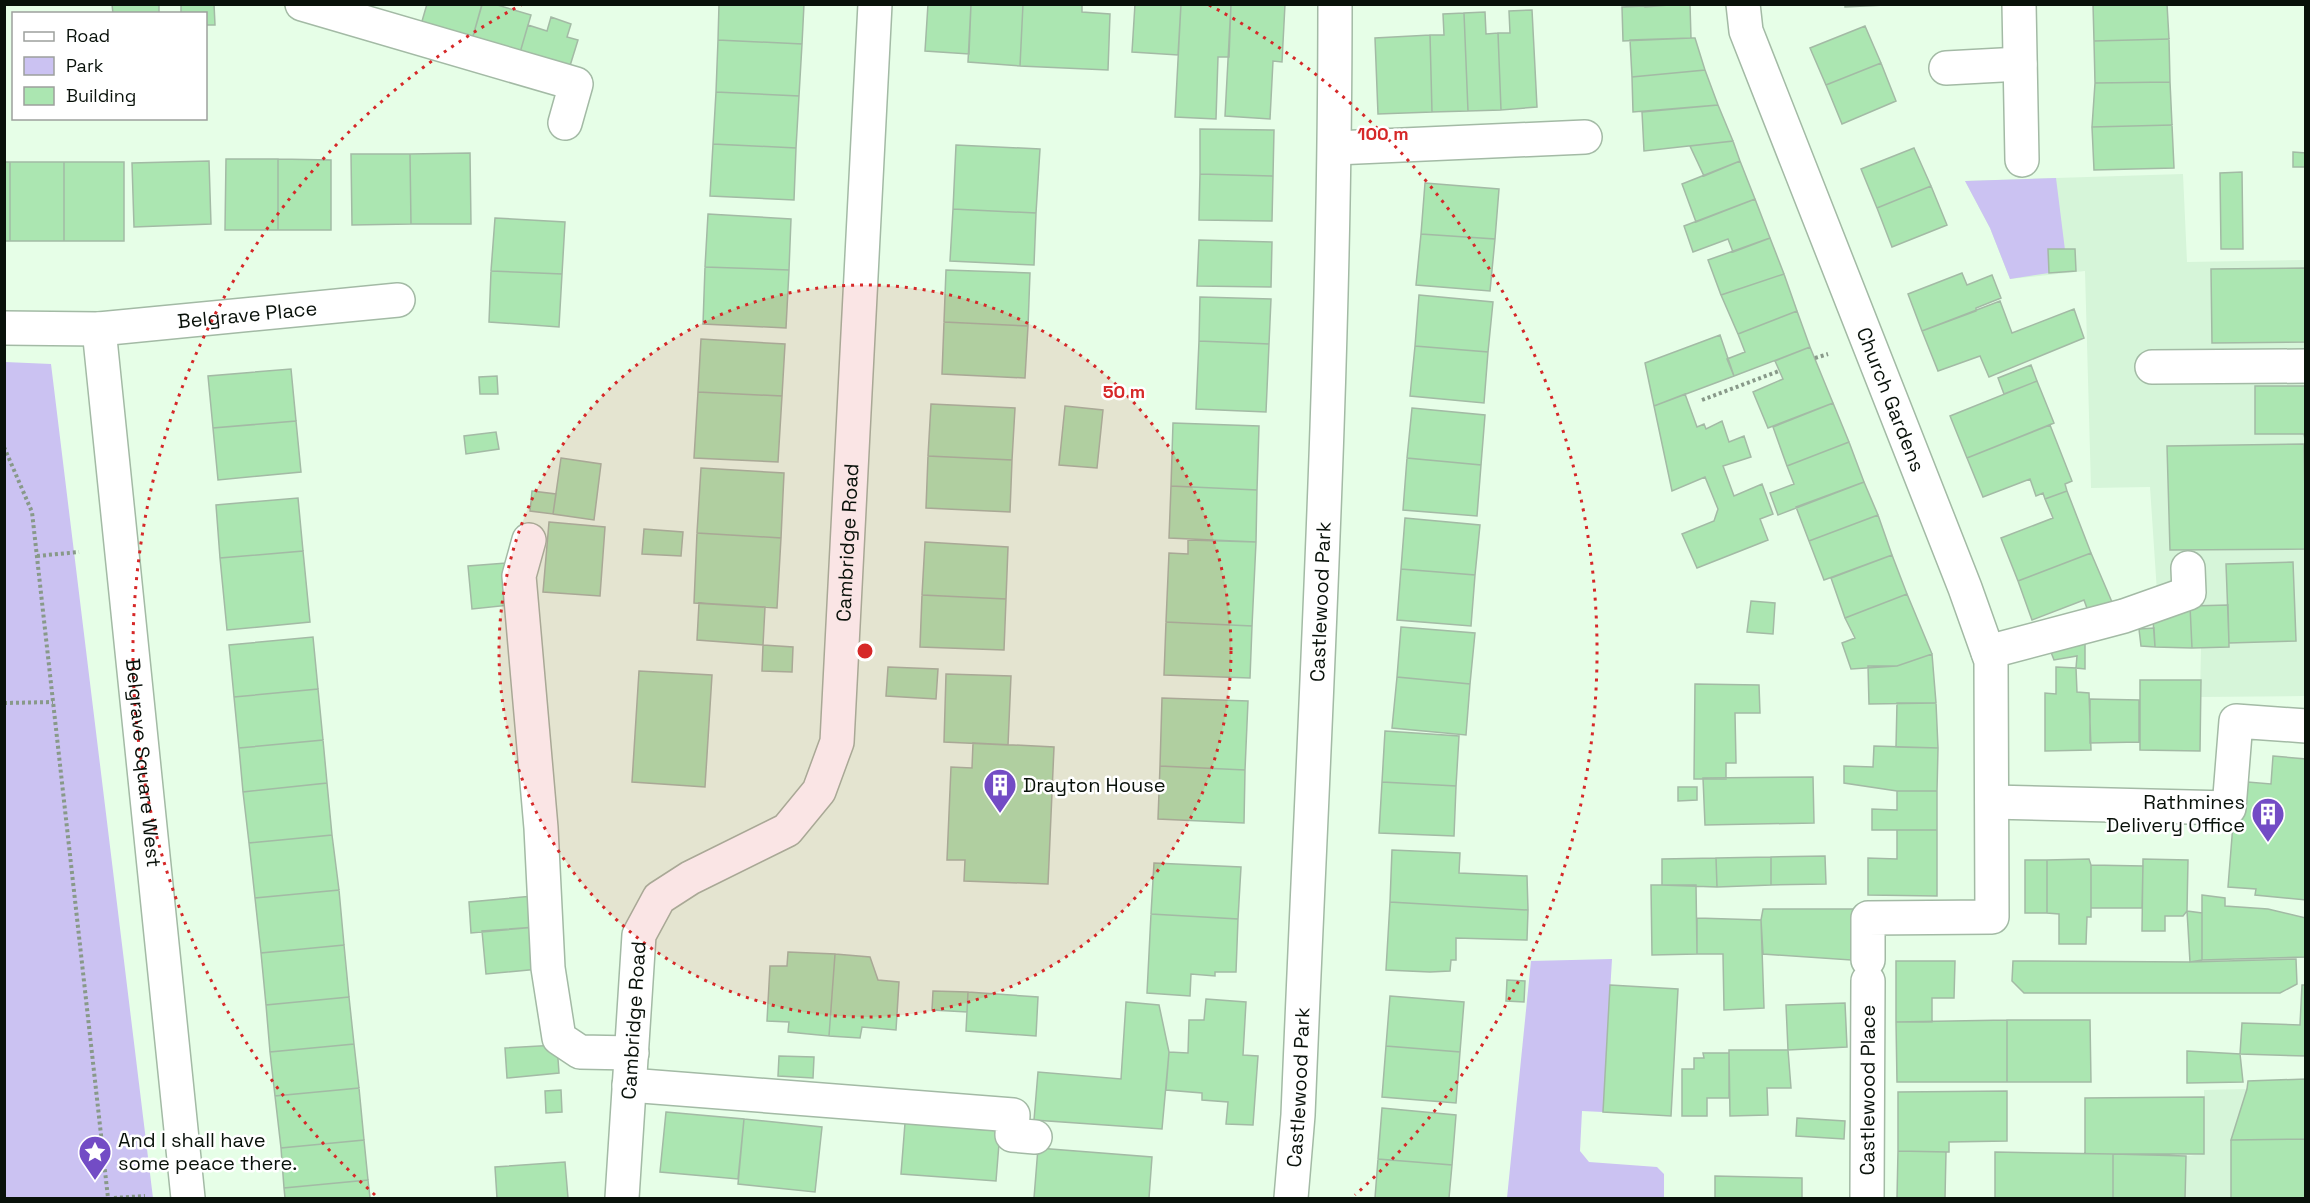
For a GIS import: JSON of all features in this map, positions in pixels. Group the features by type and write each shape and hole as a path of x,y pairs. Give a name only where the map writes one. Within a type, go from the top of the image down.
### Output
{"street":[{"path":"302,4 576,84 565,123"},
{"name":"Cambridge Road","path":"622,1198 639,935 659,898 690,878 788,830 819,791 837,742 875,4"},
{"name":"Castlewood Park","path":"1291,1198 1300,1056 1327,417 1335,148 1335,4"},
{"name":"Church Gardens","path":"1743,4 1746,31 1991,661 1992,917 1868,918 1868,971"},
{"path":"2019,4 2022,160"},
{"path":"1946,68 2020,64"},
{"path":"1335,148 1585,137"},
{"name":"Belgrave Place","path":"4,328 99,328 398,300"},
{"name":"Belgrave Square West","path":"99,328 188,1198"},
{"path":"2152,367 2306,366"},
{"path":"529,540 519,576 541,828 548,969 559,1038 580,1052 632,1053"},
{"path":"1988,652 2124,616 2189,593 2188,568"},
{"path":"1992,802 2229,808 2236,721 2306,726"},
{"name":"Castlewood Place","path":"1867,1198 1868,971"},
{"path":"630,1085 1013,1115 1012,1135 1035,1137"}],"path":[{"path":"1702,399 1779,371"},
{"path":"4,447 32,512 108,1198"},
{"path":"4,703 53,702"}],"shaded area":[{"path":"2183,174 2187,262 2305,260 2305,696 2200,697 2201,648 2157,592 2150,487 2091,488 2085,271 2010,279 1990,228 1965,181"},
{"path":"2305,1079 2305,1198 2185,1198 2186,1156 2204,1154 2204,1090 2247,1089 2248,1081"}],"green space":[{"path":"2056,178 2065,250 2048,249 2049,273 2010,279 1990,228 1965,181"},
{"path":"5,362 51,364 153,1198 5,1198"},
{"path":"1612,959 1603,1112 1582,1111 1580,1151 1589,1162 1657,1167 1664,1174 1664,1198 1507,1198 1531,961"}],"building":[{"path":"112,4 159,4 159,12 113,12"},
{"path":"181,4 214,4 215,25 207,25 207,12 181,12"},
{"path":"427,4 482,5 471,43 420,28"},
{"path":"482,4 494,4 531,15 519,56 471,43"},
{"path":"719,4 804,4 802,44 718,40"},
{"path":"928,4 971,4 969,54 925,51"},
{"path":"971,4 1023,4 1020,66 968,62"},
{"path":"1023,4 1082,4 1082,12 1110,14 1108,70 1020,66"},
{"path":"1135,4 1181,4 1178,55 1132,52"},
{"path":"1181,4 1231,4 1229,57 1218,57 1216,119 1175,117"},
{"path":"1231,4 1285,4 1282,62 1273,61 1270,119 1225,116"},
{"path":"1645,4 1682,4 1645,7"},
{"path":"1690,4 1691,38 1623,41 1622,7"},
{"path":"1845,4 1907,4 1845,7"},
{"path":"2093,4 2167,4 2169,39 2094,41"},
{"path":"1532,10 1537,107 1501,110 1498,33 1510,33 1509,11"},
{"path":"1485,12 1486,34 1498,33 1501,110 1468,111 1464,13"},
{"path":"1464,13 1468,111 1432,112 1430,35 1444,35 1443,14"},
{"path":"551,17 571,24 567,37 578,40 569,69 519,56 528,25 547,31"},
{"path":"1865,26 1881,63 1826,85 1810,48"},
{"path":"1430,35 1432,112 1378,114 1375,38"},
{"path":"1695,38 1705,70 1632,77 1630,40"},
{"path":"2169,39 2170,82 2095,83 2094,41"},
{"path":"718,40 802,44 799,96 716,92"},
{"path":"1881,63 1896,101 1842,124 1826,85"},
{"path":"1705,70 1718,105 1633,112 1632,77"},
{"path":"2170,82 2172,125 2092,127 2095,83"},
{"path":"716,92 799,96 796,148 713,144"},
{"path":"1718,105 1733,141 1644,151 1642,112"},
{"path":"2172,125 2174,168 2094,170 2092,127"},
{"path":"1200,129 1274,130 1273,176 1200,174"},
{"path":"1733,141 1740,161 1704,176 1690,146"},
{"path":"713,144 796,148 794,200 710,196"},
{"path":"956,145 1040,149 1036,213 953,209"},
{"path":"1914,148 1931,186 1877,208 1861,169"},
{"path":"2293,152 2306,153 2306,167 2293,167"},
{"path":"470,153 471,224 411,224 410,154"},
{"path":"351,154 410,154 411,224 352,225"},
{"path":"226,159 278,159 278,230 225,230"},
{"path":"278,159 331,160 331,230 278,230"},
{"path":"209,161 211,224 134,227 132,163"},
{"path":"1740,161 1755,199 1696,222 1682,184"},
{"path":"4,162 10,162 10,241 4,241"},
{"path":"10,162 64,162 64,241 10,241"},
{"path":"64,162 124,162 124,241 64,241"},
{"path":"2242,172 2243,249 2221,249 2220,173"},
{"path":"1200,174 1273,176 1272,221 1199,220"},
{"path":"1425,183 1499,189 1495,239 1421,234"},
{"path":"1931,186 1947,225 1892,247 1877,208"},
{"path":"1755,199 1770,238 1733,252 1728,239 1693,252 1684,226"},
{"path":"953,209 1036,213 1034,265 950,261"},
{"path":"708,214 791,219 789,270 705,267"},
{"path":"495,218 565,222 562,274 491,271"},
{"path":"1421,234 1495,239 1490,291 1416,285"},
{"path":"1770,238 1784,274 1721,295 1708,260"},
{"path":"1199,240 1272,242 1271,287 1197,286"},
{"path":"2048,249 2075,249 2076,271 2049,273"},
{"path":"705,267 789,270 786,328 703,324"},
{"path":"2306,268 2306,342 2212,343 2211,269"},
{"path":"946,270 1030,273 1028,326 944,322"},
{"path":"491,271 562,274 559,327 489,322"},
{"path":"1962,273 1967,285 1992,275 2001,298 1976,308 1976,311 1922,331 1908,294"},
{"path":"1784,274 1797,311 1738,334 1721,295"},
{"path":"1419,295 1493,302 1488,352 1415,346"},
{"path":"1200,297 1271,299 1269,344 1199,341"},
{"path":"2000,301 2012,333 2074,309 2084,338 1989,377 1980,356 1938,371 1922,331"},
{"path":"1797,311 1810,347 1734,376 1727,359 1745,352 1738,334"},
{"path":"944,322 1028,326 1025,378 942,374"},
{"path":"1720,335 1734,376 1654,406 1645,363"},
{"path":"701,339 785,344 782,396 698,392"},
{"path":"1199,341 1269,344 1266,412 1196,409"},
{"path":"1415,346 1488,352 1484,403 1410,396"},
{"path":"1810,347 1833,403 1768,428 1753,392 1783,379 1775,361"},
{"path":"2031,365 2037,381 2004,394 1998,378"},
{"path":"291,369 296,421 213,428 208,376"},
{"path":"497,376 498,394 480,394 479,377"},
{"path":"2037,381 2054,423 1967,458 1950,416"},
{"path":"2255,386 2306,386 2306,444 2304,434 2255,434"},
{"path":"698,392 782,396 778,462 694,458"},
{"path":"1685,394 1697,427 1704,424 1706,429 1722,421 1729,442 1744,436 1751,457 1723,466 1734,496 1762,484 1773,514 1760,519 1768,540 1697,568 1682,534 1714,521 1718,509 1705,477 1672,491 1654,406"},
{"path":"1833,403 1849,442 1787,466 1773,427"},
{"path":"931,404 1015,408 1012,460 928,456"},
{"path":"1065,406 1103,410 1097,468 1059,465"},
{"path":"1412,408 1485,415 1481,465 1407,458"},
{"path":"296,421 301,472 218,480 213,428"},
{"path":"1173,423 1259,426 1257,490 1171,486"},
{"path":"2050,425 2072,481 2065,484 2067,491 2045,499 2043,493 2036,496 2030,479 1983,497 1967,458"},
{"path":"496,432 499,449 466,454 464,436"},
{"path":"1849,442 1864,482 1778,515 1770,493 1794,484 1787,466"},
{"path":"2304,444 2306,549 2170,550 2167,446"},
{"path":"928,456 1012,460 1010,512 926,508"},
{"path":"561,458 601,464 594,520 553,514"},
{"path":"1407,458 1481,465 1477,516 1403,510"},
{"path":"701,468 784,473 781,538 697,533"},
{"path":"1864,482 1878,515 1809,541 1796,507"},
{"path":"1171,486 1257,490 1256,542 1169,538"},
{"path":"532,491 556,494 553,514 530,511"},
{"path":"2067,491 2091,553 2018,581 2001,538 2053,518 2045,499"},
{"path":"298,498 303,551 220,558 216,505"},
{"path":"1878,515 1892,555 1824,580 1809,541"},
{"path":"1405,518 1480,525 1475,575 1401,569"},
{"path":"549,522 605,527 600,596 543,592"},
{"path":"644,529 683,532 681,556 642,554"},
{"path":"697,533 781,538 777,608 694,603"},
{"path":"1188,540 1256,542 1252,626 1166,622 1169,553 1188,554"},
{"path":"925,542 1008,547 1006,599 922,595"},
{"path":"303,551 310,622 227,630 220,558"},
{"path":"2091,553 2112,602 2088,611 2084,600 2032,620 2018,581"},
{"path":"1892,555 1907,594 1845,618 1831,578"},
{"path":"2293,562 2296,641 2229,643 2226,564"},
{"path":"506,563 510,605 472,609 468,566"},
{"path":"1401,569 1475,575 1471,626 1397,620"},
{"path":"1907,594 1932,654 1897,666 1851,669 1842,643 1855,638 1845,618"},
{"path":"922,595 1006,599 1004,650 920,647"},
{"path":"1751,601 1775,603 1773,634 1747,632"},
{"path":"699,603 765,607 763,645 697,640"},
{"path":"2228,605 2229,647 2192,648 2190,606"},
{"path":"2190,606 2192,648 2155,647 2153,620"},
{"path":"1166,622 1252,626 1250,678 1164,675"},
{"path":"1401,627 1475,633 1470,684 1397,677"},
{"path":"2154,628 2155,647 2141,646 2139,629"},
{"path":"313,637 318,689 234,697 229,645"},
{"path":"2085,638 2085,669 2076,668 2077,656 2054,660 2049,647"},
{"path":"763,645 793,647 792,672 762,671"},
{"path":"1932,654 1936,703 1869,704 1868,666 1897,666"},
{"path":"888,667 938,669 936,699 886,696"},
{"path":"2056,667 2076,668 2077,692 2089,693 2091,750 2045,751 2045,693 2056,694"},
{"path":"639,671 712,675 705,787 632,782"},
{"path":"946,674 1011,676 1008,745 944,742"},
{"path":"1397,677 1470,684 1466,735 1392,728"},
{"path":"2140,680 2201,680 2200,751 2140,750"},
{"path":"1695,684 1759,685 1760,713 1735,713 1736,763 1726,763 1726,779 1694,779"},
{"path":"318,689 323,740 239,748 234,697"},
{"path":"1162,698 1248,701 1245,770 1160,766"},
{"path":"2090,699 2139,700 2139,742 2090,743"},
{"path":"1897,703 1936,703 1938,748 1896,747"},
{"path":"1385,731 1459,736 1456,786 1382,782"},
{"path":"323,740 327,783 243,792 239,748"},
{"name":"Drayton House","path":"973,743 1054,747 1048,884 964,881 965,860 947,860 951,767 972,768"},
{"path":"1874,746 1938,748 1937,791 1897,791 1844,783 1844,766 1873,767"},
{"name":"Rathmines Delivery Office","path":"2273,756 2306,759 2306,900 2255,895 2256,889 2228,887 2235,799 2246,800 2248,782 2271,784"},
{"path":"1160,766 1245,770 1244,823 1158,819"},
{"path":"1813,777 1814,823 1705,825 1703,778"},
{"path":"1382,782 1456,786 1454,836 1379,833"},
{"path":"327,783 332,835 249,843 243,792"},
{"path":"1678,787 1697,787 1697,800 1678,801"},
{"path":"1897,791 1937,791 1937,830 1872,830 1872,809 1897,810"},
{"path":"1897,830 1937,830 1937,896 1868,895 1868,858 1897,859"},
{"path":"332,835 339,890 255,898 249,843"},
{"path":"1392,850 1460,853 1459,873 1527,876 1528,910 1390,902"},
{"path":"1825,856 1826,884 1771,885 1771,857"},
{"path":"1771,857 1771,885 1717,887 1716,858"},
{"path":"1716,858 1717,887 1662,885 1662,859"},
{"path":"2089,859 2091,917 2087,917 2086,944 2059,944 2059,914 2047,913 2047,860"},
{"path":"2143,859 2188,860 2187,911 2183,916 2165,916 2165,931 2142,931"},
{"path":"2025,860 2047,860 2047,913 2025,913"},
{"path":"1154,863 1241,867 1238,919 1151,914"},
{"path":"2091,865 2143,866 2142,908 2091,908"},
{"path":"1651,885 1696,885 1697,954 1652,955"},
{"path":"339,890 344,945 261,953 255,898"},
{"path":"2202,895 2225,898 2225,906 2268,909 2306,918 2306,957 2202,960"},
{"path":"533,896 536,927 471,933 469,902"},
{"path":"1390,902 1528,910 1527,940 1456,938 1456,960 1451,960 1450,971 1386,970"},
{"path":"1763,909 1853,909 1851,960 1763,954 1761,920"},
{"path":"2187,911 2202,913 2202,960 2190,962"},
{"path":"1151,914 1238,919 1236,972 1215,972 1215,976 1191,974 1190,996 1147,993"},
{"path":"1697,918 1761,920 1764,1008 1724,1010 1723,954 1697,954"},
{"path":"536,927 539,969 486,974 482,931"},
{"path":"344,945 349,997 266,1005 261,953"},
{"path":"788,952 835,954 829,1036 788,1032 789,1022 767,1021 770,966 787,966"},
{"path":"835,954 870,957 878,980 899,982 896,1030 862,1027 860,1038 829,1036"},
{"path":"2296,959 2297,984 2280,993 2024,993 2012,981 2013,961 2190,962"},
{"path":"1896,961 1955,961 1954,998 1932,998 1932,1022 1896,1022"},
{"path":"1507,980 1525,981 1524,1002 1506,1001"},
{"path":"1610,985 1678,989 1671,1116 1603,1112"},
{"path":"2302,985 2306,985 2306,1056 2240,1054 2242,1023 2300,1025"},
{"path":"933,991 968,992 967,1012 932,1010"},
{"path":"968,992 1038,997 1036,1036 966,1031"},
{"path":"1390,996 1464,1002 1460,1052 1386,1046"},
{"path":"349,997 354,1044 270,1052 266,1005"},
{"path":"1206,999 1246,1002 1243,1055 1258,1056 1253,1125 1226,1124 1228,1102 1202,1100 1202,1093 1166,1090 1169,1052 1188,1053 1189,1020 1204,1020"},
{"path":"1126,1002 1159,1005 1169,1052 1162,1129 1034,1120 1038,1072 1121,1079"},
{"path":"1845,1003 1847,1047 1788,1050 1786,1005"},
{"path":"2007,1020 2007,1082 1897,1082 1896,1022"},
{"path":"2007,1020 2090,1020 2091,1082 2007,1082"},
{"path":"354,1044 359,1088 275,1096 270,1052"},
{"path":"557,1045 559,1073 507,1078 505,1048"},
{"path":"1386,1046 1460,1052 1456,1103 1382,1097"},
{"path":"1729,1050 1788,1050 1791,1088 1767,1088 1768,1115 1730,1116"},
{"path":"2187,1051 2240,1054 2243,1082 2187,1083"},
{"path":"1703,1053 1729,1053 1729,1098 1707,1098 1707,1116 1682,1116 1682,1069 1694,1069 1694,1058 1704,1058"},
{"path":"779,1056 814,1057 813,1078 778,1076"},
{"path":"2306,1079 2306,1139 2231,1140 2248,1081"},
{"path":"359,1088 364,1140 281,1148 275,1096"},
{"path":"561,1090 562,1112 546,1113 545,1091"},
{"path":"2007,1091 2007,1141 1949,1142 1949,1152 1898,1151 1898,1092"},
{"path":"2204,1097 2204,1154 2085,1154 2085,1098"},
{"path":"1382,1108 1456,1115 1452,1165 1378,1159"},
{"path":"666,1112 744,1119 738,1179 660,1172"},
{"path":"1797,1118 1845,1121 1844,1139 1796,1136"},
{"path":"744,1119 822,1127 815,1192 738,1184"},
{"path":"905,1123 1000,1131 996,1181 901,1174"},
{"path":"2306,1139 2306,1198 2231,1198 2231,1140"},
{"path":"364,1140 368,1180 284,1188 281,1148"},
{"path":"1038,1148 1152,1157 1149,1198 1034,1198"},
{"path":"1898,1151 1946,1152 1945,1198 1897,1198"},
{"path":"1995,1152 2113,1154 2113,1198 1995,1198"},
{"path":"2113,1154 2186,1156 2185,1198 2113,1198"},
{"path":"1378,1159 1452,1165 1449,1198 1375,1198"},
{"path":"565,1162 568,1198 497,1198 495,1167"},
{"path":"1715,1176 1802,1178 1802,1198 1715,1198"},
{"path":"368,1180 370,1198 285,1198 284,1188"}],"place":[{"name":"Drayton House","path":"1000,814"},
{"name":"Rathmines Delivery Office","path":"2268,843"},
{"name":"And I shall have some peace there.","path":"95,1181"}]}
